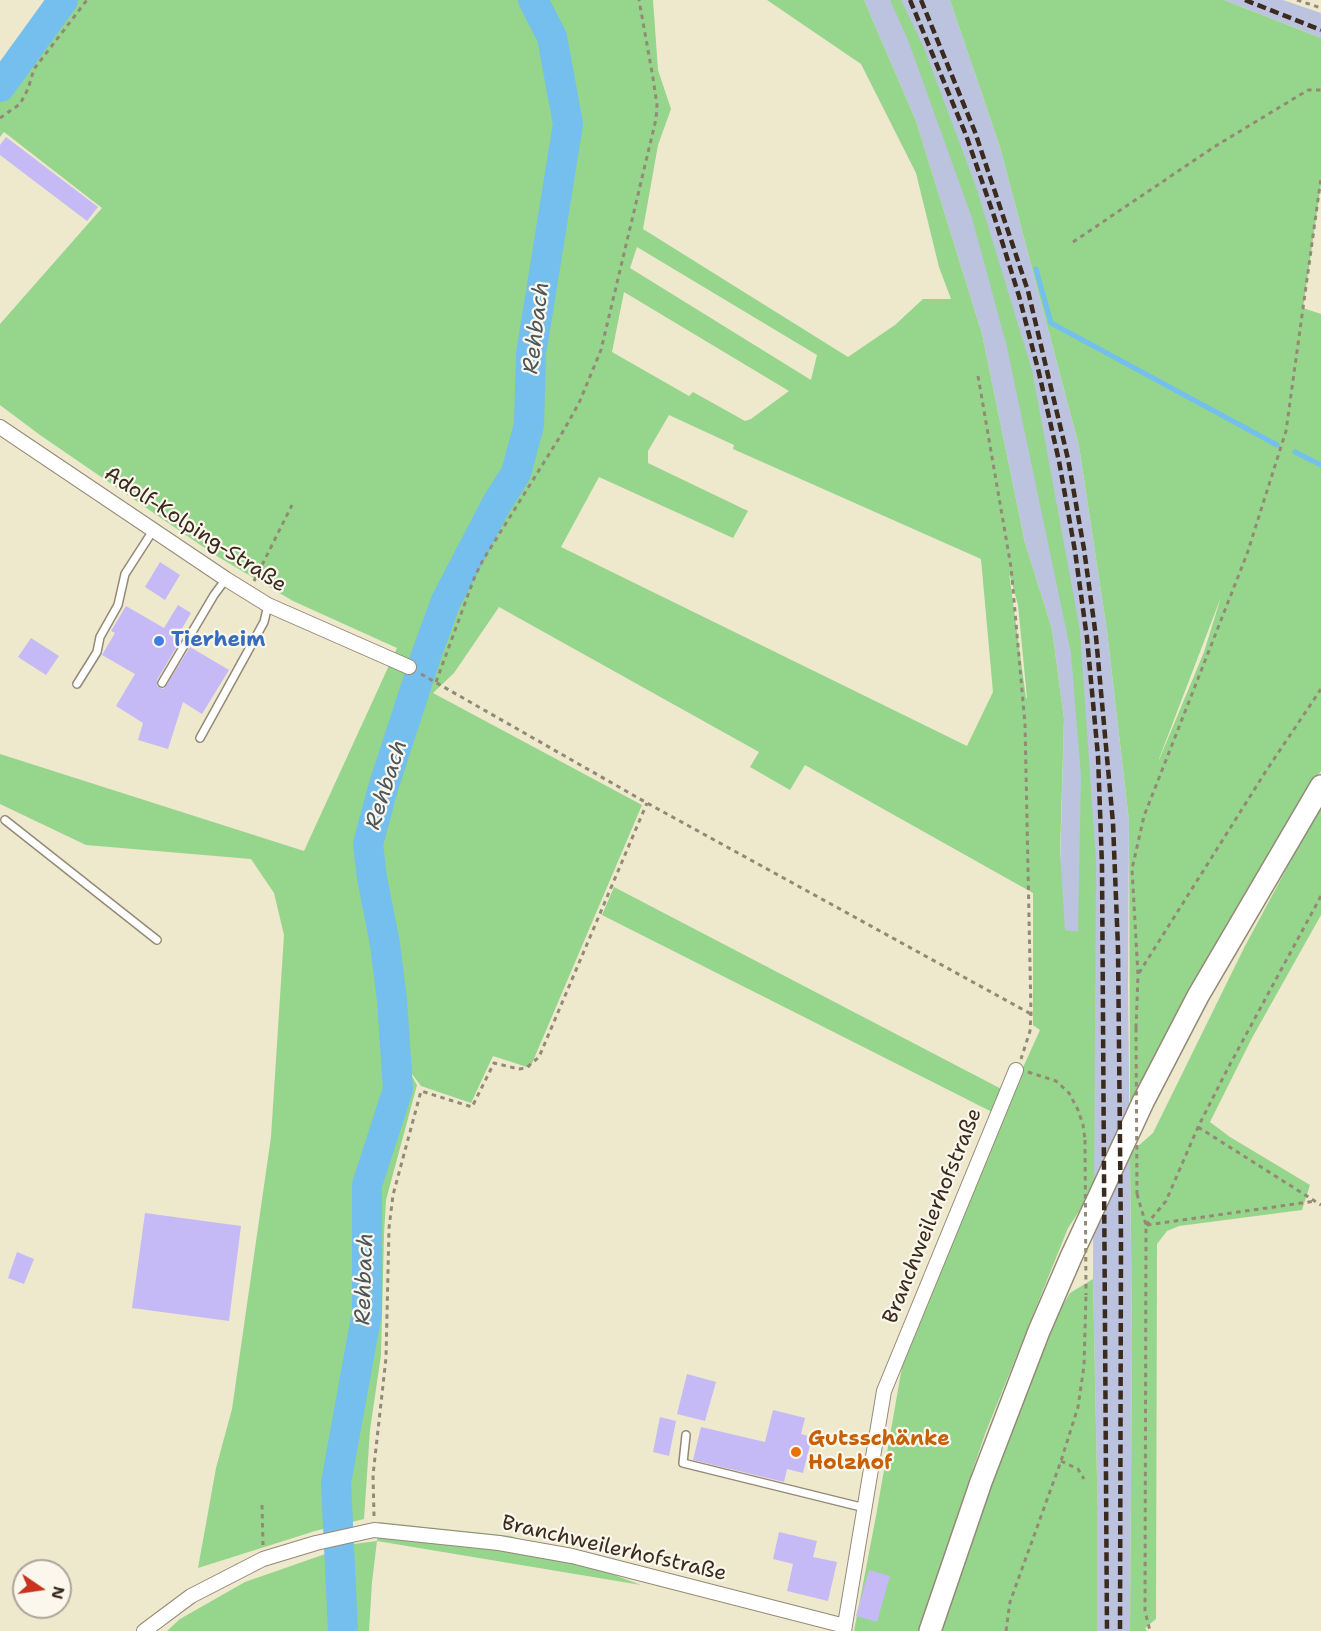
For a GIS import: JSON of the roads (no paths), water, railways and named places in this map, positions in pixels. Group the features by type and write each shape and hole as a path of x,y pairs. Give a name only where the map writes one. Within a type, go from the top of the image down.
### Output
{"main road":[{"path":"930,1631 981,1482 1039,1331 1143,1102 1198,996 1321,786"}],"street":[{"name":"Adolf-Kolping-Straße","path":"0,427 268,605 409,667"},
{"name":"Branchweilerhofstraße","path":"144,1631 190,1596 263,1559 316,1543 374,1530 499,1543 572,1556 844,1628 884,1391 1016,1070"}],"lane":[{"path":"77,684 97,652 100,637 118,605 125,574 154,529"},
{"path":"162,683 214,595 226,579"},
{"path":"200,738 264,622 268,605"},
{"path":"5,820 157,940"},
{"path":"686,1435 683,1463 865,1508"}],"waterway":[{"path":"0,87 63,0"},
{"name":"Rehbach","path":"343,1631 336,1483 367,1312 367,1185 398,1089 392,1000 368,844 383,788 446,601 496,505 516,473 529,425 531,354 568,124 552,37 533,0"},
{"path":"1036,269 1051,323 1277,445"},
{"path":"1295,452 1321,465"}],"railway":[{"path":"910,0 966,135 1019,296 1059,461 1087,638 1098,756 1102,865 1107,1631"},
{"path":"921,0 975,132 1028,291 1068,459 1084,549 1096,637 1113,823 1118,948 1121,1241 1120,1631"},
{"path":"1245,0 1321,30"}],"place":[{"name":"Tierheim","path":"159,641"},
{"name":"Gutsschänke Holzhof","path":"796,1452"}]}
